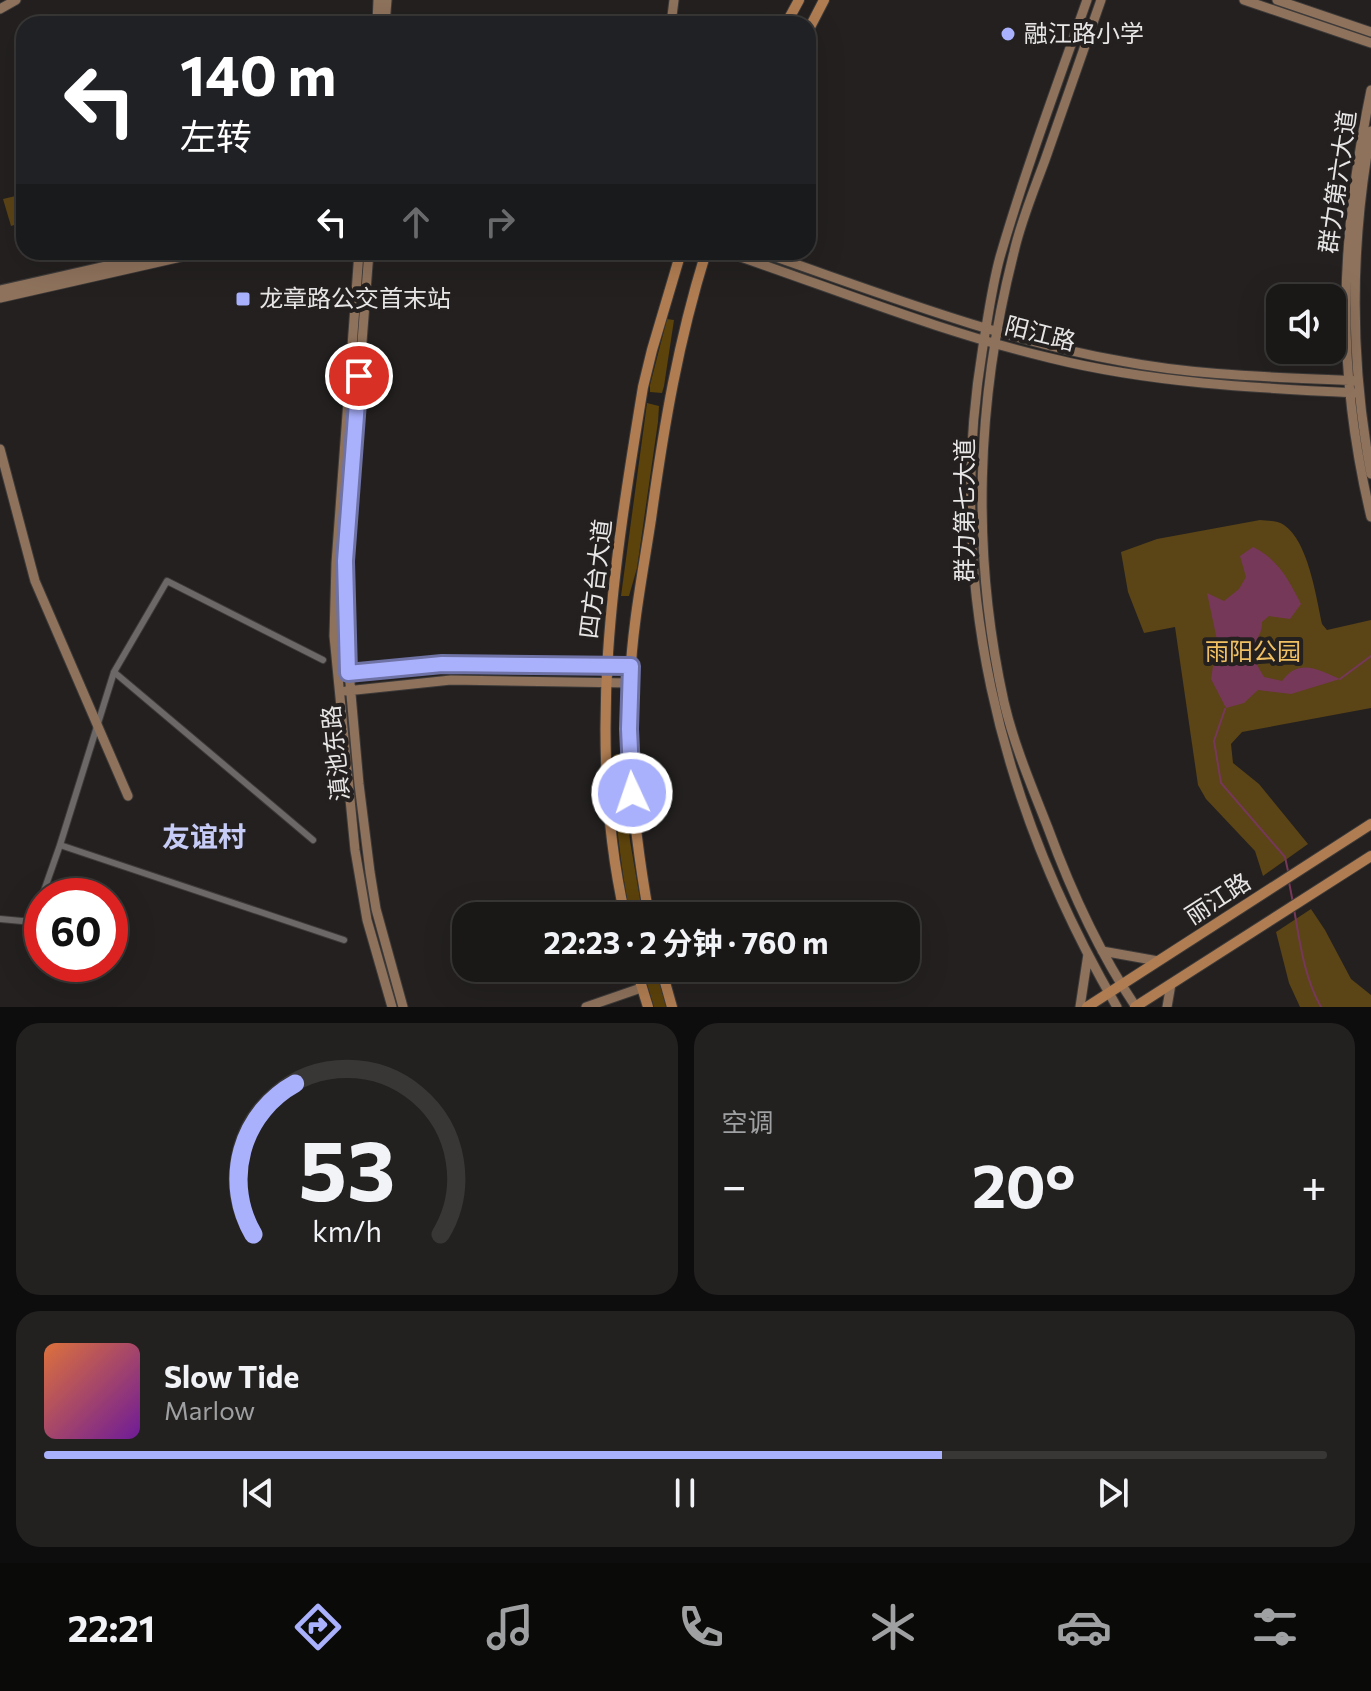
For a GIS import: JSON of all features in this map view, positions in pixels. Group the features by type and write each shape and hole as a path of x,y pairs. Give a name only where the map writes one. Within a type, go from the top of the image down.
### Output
{"main road":[{"name":"四方台大道","path":"623,902 607,783 606,666 643,387 679,260"},
{"name":"四方台大道","path":"646,902 632,793 629,683 669,391 686,316 704,260"},
{"name":"丽江路","path":"1087,1007 1371,824"},
{"name":"丽江路","path":"1135,1007 1371,856"},
{"path":"640,982 648,1007"},
{"path":"665,982 672,1007"}],"street":[{"path":"0,9 16,0"},
{"name":"群力第七大道","path":"1087,0 999,259 974,400 970,479 977,621 995,714 1048,870 1117,1007"},
{"name":"群力第七大道","path":"1101,0 1018,236 998,332 987,399 981,480 983,572 1005,705 1031,785 1063,868 1102,951 1135,1007"},
{"path":"1244,0 1371,43"},
{"path":"1277,0 1371,32"},
{"name":"群力第六大道","path":"1371,90 1356,167 1348,233 1345,335 1371,517"},
{"name":"群力第六大道","path":"1352,380 1357,234 1371,131"},
{"path":"0,290 133,260"},
{"path":"0,298 168,260"},
{"name":"滇池东路","path":"358,260 336,563 334,636 361,886 367,920 392,1007"},
{"name":"滇池东路","path":"368,260 345,561 348,673 376,909 403,1007"},
{"name":"阳江路","path":"749,260 984,340 1052,359 1133,375 1353,393"},
{"name":"阳江路","path":"785,260 985,328 1054,348 1158,367 1352,380"},
{"name":"群力第六大道","path":"1353,393 1371,474"},
{"path":"0,449 35,581 128,796"},
{"path":"0,919 33,922 114,672 167,581 323,660"},
{"path":"337,675 442,664 631,666"},
{"path":"114,672 313,840"},
{"path":"339,691 451,680 629,683"},
{"path":"60,845 344,940"},
{"path":"1102,951 1158,961"},
{"path":"1080,1007 1088,954"},
{"path":"1167,1007 1171,984"},
{"path":"586,1007 641,988"}],"green space":[{"path":"16,196 16,224 11,226 3,199"},
{"name":"雨阳公园","path":"1260,520 1282,523 1299,543 1310,570 1322,624 1327,630 1371,620 1371,708 1242,732 1231,744 1233,763 1259,784 1308,844 1263,876 1255,851 1206,799 1198,785 1175,627 1144,633 1128,592 1121,552 1157,539"},
{"path":"1311,909 1351,979 1371,995 1371,1007 1300,1007 1289,983 1276,932"}],"shaded area":[{"path":"667,319 674,320 664,386 662,393 650,392 650,385"},
{"path":"647,403 659,406 658,422 637,568 629,596 621,596"},
{"path":"1253,547 1276,564 1301,604 1290,619 1269,616 1262,622 1253,651 1264,677 1282,681 1295,670 1309,668 1340,679 1291,694 1258,690 1244,703 1226,708 1211,679 1217,640 1207,593 1224,601 1239,589 1246,577 1240,556"},
{"path":"613,756 621,756 641,902 627,902 626,896 618,836"},
{"path":"646,982 660,982 668,1007 654,1007"}],"waterway":[{"path":"1340,679 1371,656"},
{"path":"1225,709 1214,741 1221,783 1285,857 1288,871"},
{"path":"1289,882 1293,903"},
{"path":"1294,909 1307,972 1321,1007"}],"place":[{"name":"融江路小学","path":"1008,34"},
{"name":"龙章路公交首末站","path":"243,299"}],"district":[{"name":"友谊村","path":"204,837"}],"route":[{"path":"359,376 345,561 348,673 442,664 631,666 629,729 632,793"}]}
